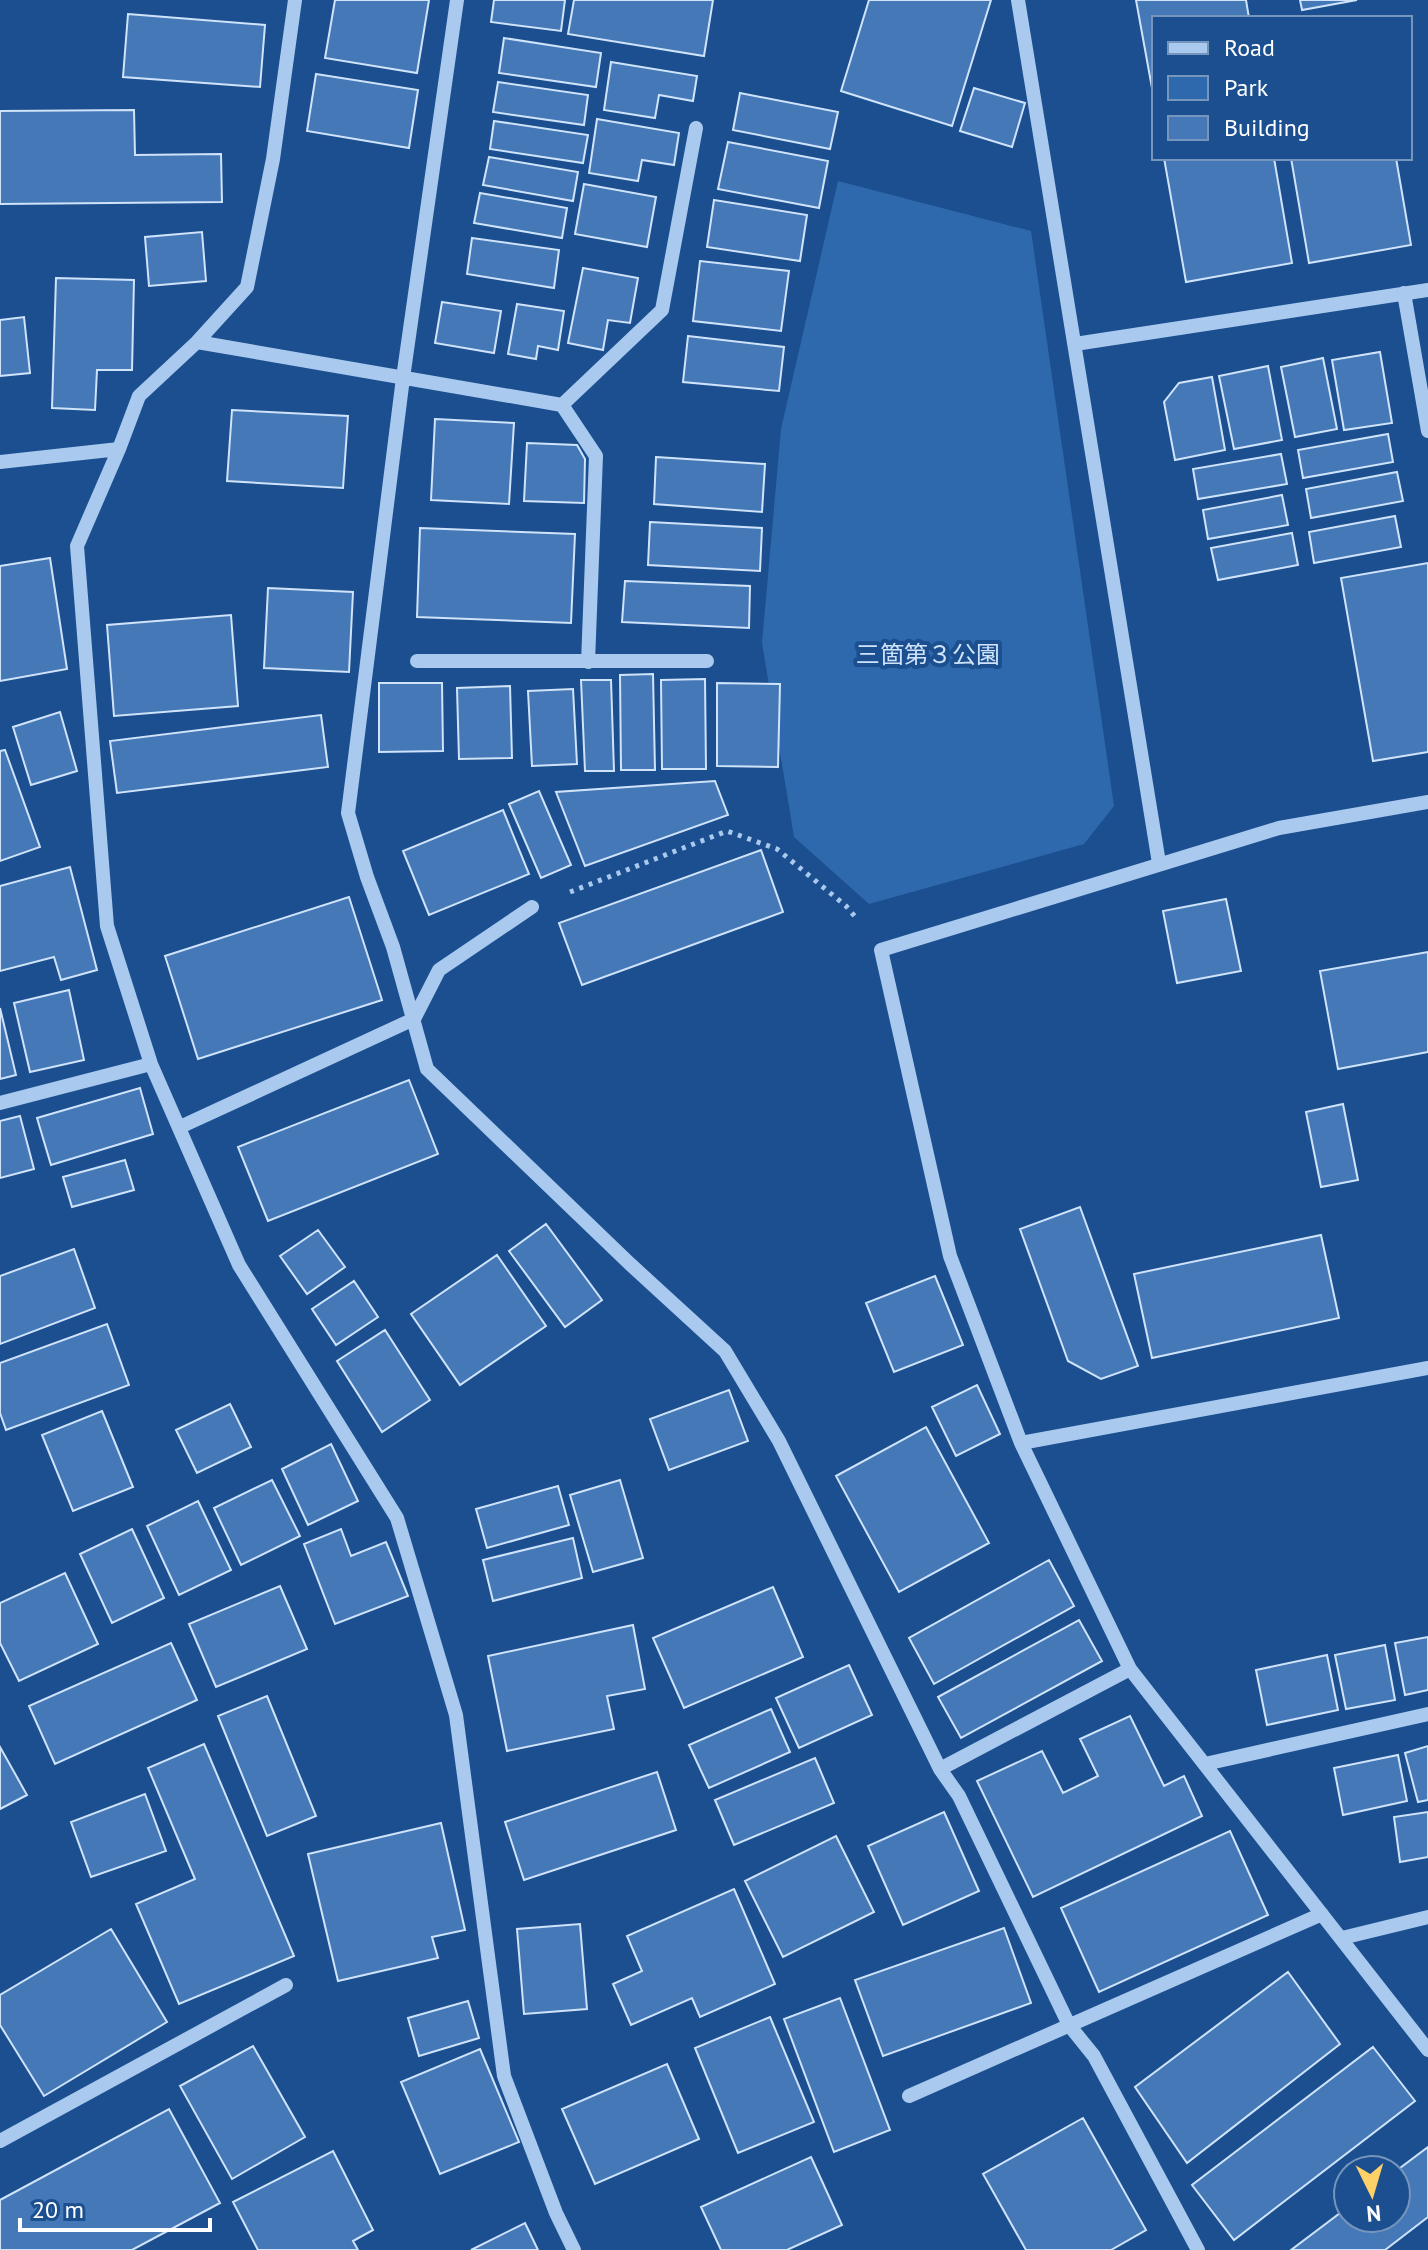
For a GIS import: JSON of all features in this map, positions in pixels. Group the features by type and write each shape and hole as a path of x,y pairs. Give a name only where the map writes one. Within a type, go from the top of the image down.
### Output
{"street":[{"path":"295,0 273,159 247,287 197,342 139,396 77,546 107,926 151,1064 239,1265 397,1518 456,1715 504,2076 556,2213 574,2250"},
{"path":"457,0 403,378 348,813 393,947 427,1069 725,1351 779,1441 940,1769 959,1796 1069,2025 1094,2056 1198,2250"},
{"path":"1018,0 1159,863"},
{"path":"562,405 662,310 696,128"},
{"path":"1075,344 1428,290"},
{"path":"1404,293 1428,431"},
{"path":"197,342 562,405 596,456 588,662"},
{"path":"0,462 119,449"},
{"path":"417,661 707,661"},
{"path":"1428,802 1279,828 881,950 950,1256 1021,1443 1130,1669 1428,2050"},
{"path":"180,1127 414,1019 439,970 532,907"},
{"path":"0,1103 151,1064"},
{"path":"1021,1443 1428,1368"},
{"path":"940,1769 1130,1669"},
{"path":"1205,1764 1428,1714"},
{"path":"909,2096 1322,1914"},
{"path":"1342,1938 1428,1917"},
{"path":"0,2141 286,1985"}],"path":[{"path":"532,907 727,831 777,849 846,906 881,950"}],"green space":[{"name":"三箇第３公園","path":"838,181 1031,231 1114,806 1084,844 869,904 794,837 762,643 781,429"}],"building":[{"path":"335,0 429,0 417,73 325,58"},
{"path":"494,0 565,0 561,31 491,22"},
{"path":"574,0 713,0 704,56 568,34"},
{"path":"869,0 991,0 952,126 841,91"},
{"path":"1136,0 1246,0 1249,16 1152,16 1152,88"},
{"path":"1300,0 1357,0 1302,10"},
{"path":"128,14 265,25 260,87 123,77"},
{"path":"504,38 601,53 596,87 499,73"},
{"path":"611,62 697,76 693,101 659,95 655,118 604,110"},
{"path":"316,74 418,90 409,148 307,131"},
{"path":"498,82 588,95 584,125 493,112"},
{"path":"974,88 1025,103 1012,147 960,131"},
{"path":"740,93 838,112 830,149 733,130"},
{"path":"134,110 135,155 221,154 222,202 0,204 0,111"},
{"path":"597,119 679,133 674,165 642,160 638,181 589,173"},
{"path":"494,121 588,135 583,163 490,149"},
{"path":"728,142 828,161 819,208 718,189"},
{"path":"489,157 578,172 573,201 483,185"},
{"path":"1164,160 1274,160 1292,263 1186,282"},
{"path":"1291,160 1396,160 1411,245 1309,263"},
{"path":"584,184 656,197 647,247 575,234"},
{"path":"480,193 567,208 562,238 474,223"},
{"path":"714,200 807,215 800,261 707,247"},
{"path":"202,232 206,281 149,286 145,237"},
{"path":"472,238 559,250 554,288 467,274"},
{"path":"700,261 789,271 781,331 693,321"},
{"path":"583,268 638,278 630,323 608,320 603,350 568,343"},
{"path":"56,278 134,280 132,370 97,370 95,410 52,408"},
{"path":"442,302 501,311 494,353 435,343"},
{"path":"517,304 564,311 558,350 538,346 536,359 508,354"},
{"path":"24,317 30,373 0,376 0,320"},
{"path":"688,336 784,347 779,391 683,382"},
{"path":"1380,352 1392,423 1344,430 1332,360"},
{"path":"1323,358 1337,429 1295,437 1281,367"},
{"path":"1268,366 1282,440 1234,449 1219,376"},
{"path":"1212,377 1225,450 1175,460 1164,402 1179,383"},
{"path":"232,410 348,416 343,488 227,481"},
{"path":"435,419 514,423 509,504 431,500"},
{"path":"1388,434 1393,462 1303,478 1298,450"},
{"path":"527,443 577,445 585,459 584,503 524,501"},
{"path":"1281,454 1287,484 1198,499 1193,469"},
{"path":"656,457 765,464 762,512 654,504"},
{"path":"1397,472 1403,501 1311,518 1306,489"},
{"path":"1282,495 1288,525 1208,539 1203,510"},
{"path":"1395,516 1401,547 1314,563 1309,532"},
{"path":"650,522 762,528 760,571 648,565"},
{"path":"420,528 575,534 571,623 417,617"},
{"path":"1292,533 1298,565 1218,580 1211,548"},
{"path":"50,558 67,669 0,681 0,566"},
{"path":"1428,563 1428,752 1373,761 1341,578"},
{"path":"625,581 750,586 749,628 622,622"},
{"path":"268,588 353,592 349,672 264,668"},
{"path":"231,615 238,706 114,716 107,625"},
{"path":"653,674 655,770 621,770 620,675"},
{"path":"705,679 706,769 662,769 661,680"},
{"path":"581,680 611,680 614,771 585,771"},
{"path":"379,683 442,683 443,751 379,752"},
{"path":"717,683 780,684 778,767 717,766"},
{"path":"510,686 512,758 459,759 457,688"},
{"path":"573,689 577,764 532,766 528,691"},
{"path":"60,712 77,771 31,785 13,727"},
{"path":"321,715 328,767 117,793 110,741"},
{"path":"5,750 40,847 0,861 0,751"},
{"path":"715,781 728,815 585,866 556,792"},
{"path":"539,791 571,865 541,878 509,804"},
{"path":"503,810 529,874 429,915 403,851"},
{"path":"761,850 783,912 582,985 559,923"},
{"path":"70,867 97,970 61,980 54,957 0,971 0,886"},
{"path":"349,897 382,1000 198,1059 165,956"},
{"path":"1226,899 1241,971 1177,983 1163,911"},
{"path":"1428,952 1428,1052 1338,1069 1320,971"},
{"path":"69,990 84,1060 30,1072 14,1003"},
{"path":"0,1008 16,1075 0,1079"},
{"path":"409,1080 438,1154 268,1221 238,1147"},
{"path":"140,1088 153,1134 51,1165 37,1118"},
{"path":"1343,1104 1358,1180 1321,1187 1306,1112"},
{"path":"20,1116 34,1169 0,1178 0,1121"},
{"path":"125,1160 134,1190 72,1207 63,1177"},
{"path":"1080,1207 1138,1366 1101,1379 1068,1361 1020,1229"},
{"path":"546,1224 602,1300 565,1327 509,1251"},
{"path":"318,1230 345,1267 307,1294 280,1256"},
{"path":"1321,1235 1339,1318 1152,1358 1134,1274"},
{"path":"74,1249 95,1308 0,1344 0,1276"},
{"path":"497,1255 546,1326 460,1385 411,1314"},
{"path":"935,1276 963,1345 894,1372 866,1303"},
{"path":"354,1281 378,1317 336,1345 312,1309"},
{"path":"107,1324 129,1385 6,1430 0,1413 0,1363"},
{"path":"385,1330 430,1400 382,1432 337,1361"},
{"path":"977,1385 1000,1434 956,1456 932,1407"},
{"path":"729,1390 748,1441 669,1470 650,1419"},
{"path":"230,1404 251,1447 197,1473 176,1430"},
{"path":"102,1411 133,1487 73,1511 42,1435"},
{"path":"926,1427 989,1543 899,1592 836,1476"},
{"path":"331,1444 358,1501 308,1525 282,1469"},
{"path":"272,1480 300,1536 241,1565 214,1508"},
{"path":"620,1480 643,1558 593,1572 570,1495"},
{"path":"558,1486 569,1525 487,1548 476,1509"},
{"path":"198,1501 231,1570 179,1595 147,1526"},
{"path":"132,1529 164,1598 112,1623 80,1554"},
{"path":"341,1529 351,1556 386,1542 408,1596 335,1624 304,1544"},
{"path":"573,1538 582,1578 493,1601 483,1560"},
{"path":"1049,1560 1074,1606 934,1684 909,1638"},
{"path":"65,1573 98,1644 19,1681 0,1643 0,1603"},
{"path":"280,1586 307,1649 216,1687 189,1624"},
{"path":"773,1587 803,1657 684,1708 653,1638"},
{"path":"1079,1620 1102,1661 961,1738 938,1697"},
{"path":"633,1625 645,1689 607,1696 614,1729 507,1751 488,1656"},
{"path":"1428,1637 1428,1690 1405,1695 1395,1643"},
{"path":"171,1643 197,1700 55,1764 29,1706"},
{"path":"1385,1645 1395,1700 1346,1709 1335,1655"},
{"path":"1327,1655 1338,1710 1267,1725 1256,1670"},
{"path":"849,1665 872,1715 799,1748 776,1698"},
{"path":"267,1696 316,1816 267,1836 218,1716"},
{"path":"771,1709 790,1752 709,1788 689,1745"},
{"path":"1130,1716 1164,1786 1184,1776 1202,1816 1033,1897 977,1781 1042,1751 1063,1793 1098,1776 1080,1739"},
{"path":"204,1744 294,1956 179,2004 136,1904 195,1879 148,1768"},
{"path":"1428,1746 1428,1800 1418,1802 1405,1753"},
{"path":"0,1747 27,1795 0,1809"},
{"path":"1398,1755 1407,1801 1343,1815 1334,1768"},
{"path":"815,1758 834,1803 734,1845 715,1800"},
{"path":"657,1772 676,1830 524,1880 505,1822"},
{"path":"145,1794 166,1851 91,1877 71,1822"},
{"path":"944,1812 979,1891 903,1925 868,1846"},
{"path":"1428,1812 1428,1857 1400,1862 1394,1817"},
{"path":"441,1823 465,1930 432,1937 438,1958 338,1981 308,1854"},
{"path":"1230,1831 1268,1915 1099,1992 1061,1908"},
{"path":"836,1836 874,1912 783,1957 745,1881"},
{"path":"734,1889 775,1984 700,2017 692,1998 631,2025 613,1984 642,1971 627,1936"},
{"path":"580,1924 587,2009 524,2014 517,1929"},
{"path":"1004,1928 1031,2003 883,2056 855,1980"},
{"path":"111,1929 167,2022 44,2096 0,2025 0,1995"},
{"path":"1288,1972 1340,2044 1187,2163 1135,2087"},
{"path":"840,1998 890,2130 834,2152 784,2019"},
{"path":"468,2001 479,2038 419,2056 408,2018"},
{"path":"770,2017 814,2122 738,2153 695,2048"},
{"path":"253,2046 305,2137 232,2179 180,2086"},
{"path":"1373,2047 1415,2101 1346,2154 1332,2154 1332,2165 1234,2240 1192,2185"},
{"path":"480,2049 519,2142 440,2174 401,2082"},
{"path":"667,2064 699,2139 595,2184 562,2109"},
{"path":"169,2109 220,2203 132,2250 0,2250 0,2200"},
{"path":"1083,2118 1146,2230 1111,2250 1026,2250 983,2174"},
{"path":"1428,2147 1428,2217 1412,2229 1412,2159"},
{"path":"333,2151 373,2230 353,2241 358,2250 258,2250 233,2202"},
{"path":"811,2157 842,2225 787,2250 721,2250 701,2207"},
{"path":"1332,2219 1332,2234 1406,2234 1385,2250 1291,2250"},
{"path":"525,2223 538,2250 471,2250"}]}
